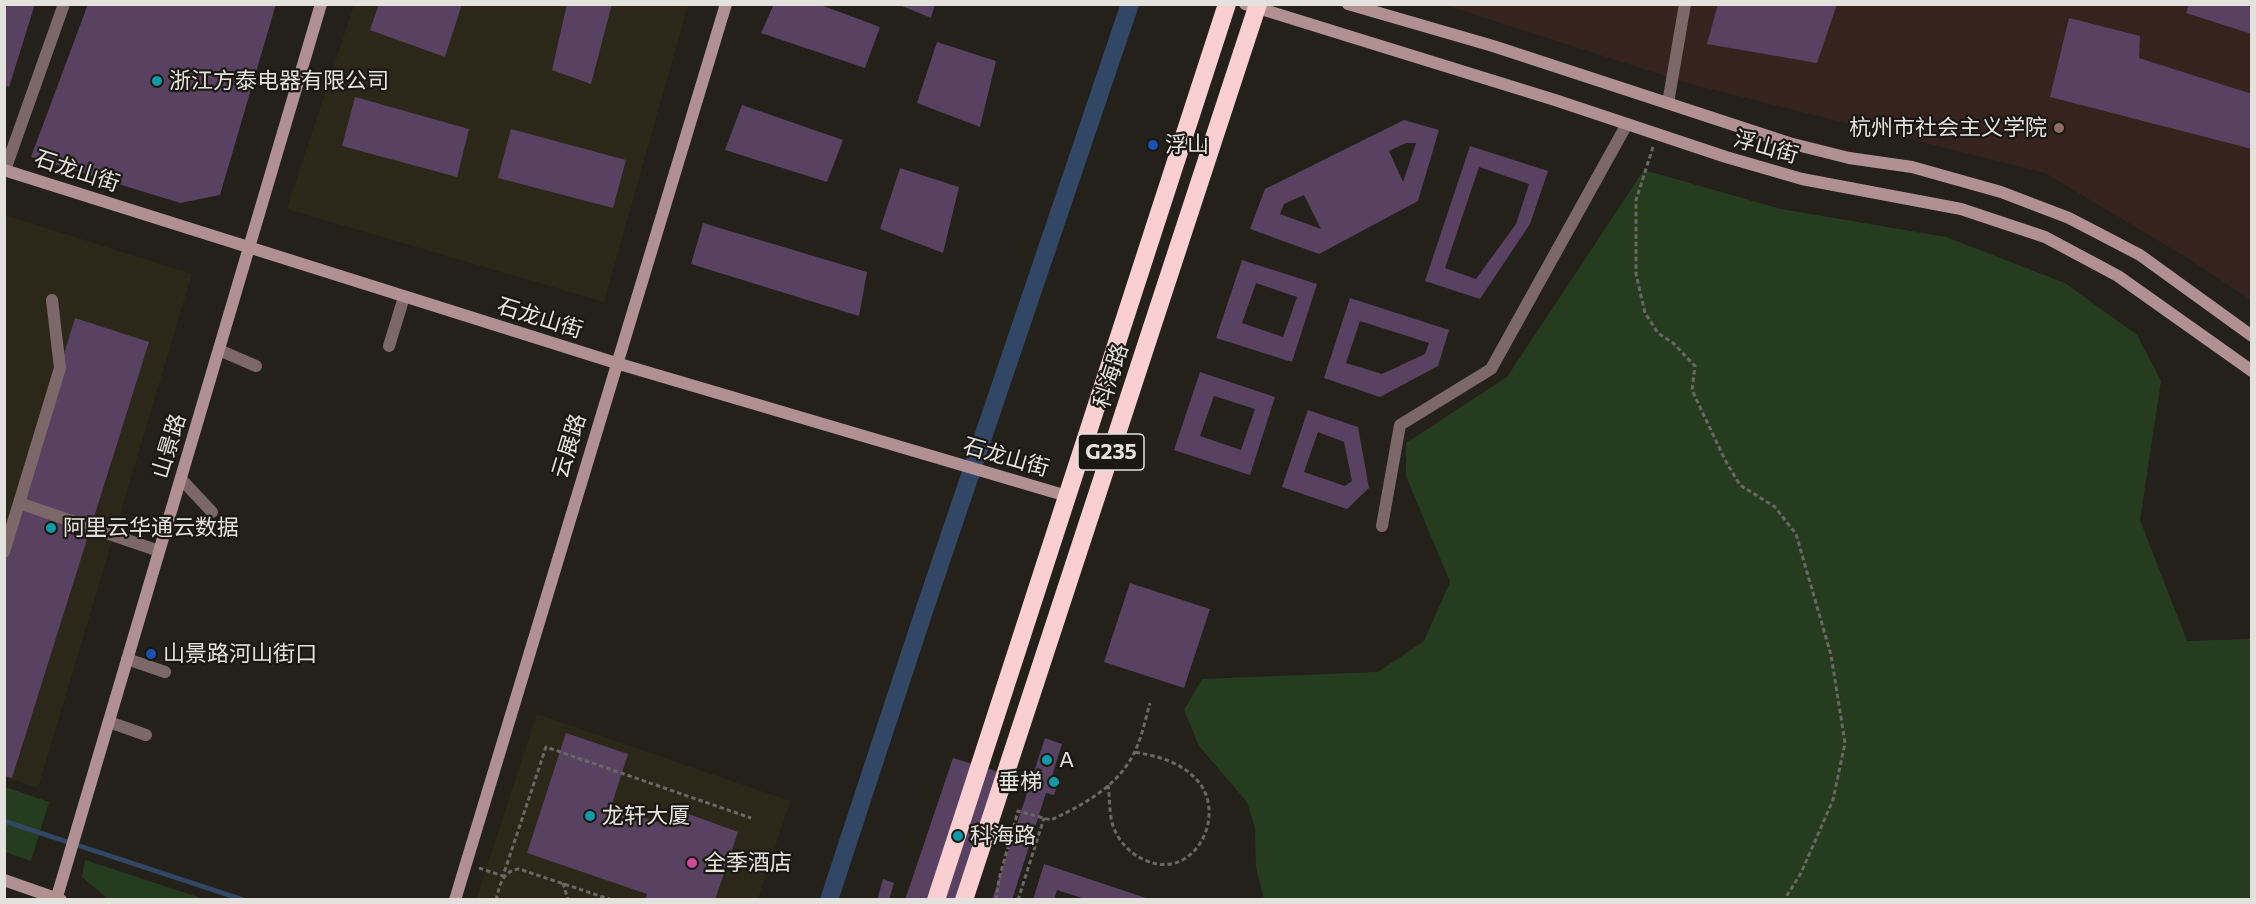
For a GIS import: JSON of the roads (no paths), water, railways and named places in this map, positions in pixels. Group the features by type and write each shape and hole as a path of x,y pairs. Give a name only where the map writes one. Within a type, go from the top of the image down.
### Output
{"highway":[{"name":"科海路","path":"936,900 1227,4"},
{"name":"科海路","path":"964,900 1253,6"}],"street":[{"path":"5,170 64,4"},
{"name":"山景路","path":"58,899 321,4"},
{"name":"云展路","path":"455,900 726,4"},
{"name":"浮山街","path":"1348,4 1493,46 1790,143 1849,158 1912,167 2001,192 2069,218 2140,255 2252,336"},
{"path":"1668,104 1684,4"},
{"name":"浮山街","path":"1253,6 1802,179 1961,209 2046,237 2118,276 2252,371"},
{"path":"1382,526 1400,425 1491,369 1627,124"},
{"name":"石龙山街","path":"5,170 616,363 1067,496"},
{"path":"388,346 404,297"},
{"path":"4,552 60,368 52,300"},
{"path":"219,350 256,366"},
{"path":"181,479 212,512"},
{"path":"20,503 159,551"},
{"path":"127,659 165,672"},
{"path":"109,722 146,735"},
{"path":"4,880 58,899"}],"waterway":[{"path":"829,900 925,608 1130,4"},
{"path":"4,821 244,900"}],"place":[{"name":"浙江方泰电器有限公司","path":"157,81"},
{"name":"杭州市社会主义学院","path":"2059,128"},
{"name":"浮山","path":"1153,145"},
{"name":"阿里云华通云数据","path":"51,528"},
{"name":"山景路河山街口","path":"151,654"},
{"name":"A","path":"1047,760"},
{"name":"垂梯","path":"1054,782"},
{"name":"龙轩大厦","path":"590,816"},
{"name":"科海路","path":"958,836"},
{"name":"全季酒店","path":"692,863"}]}
